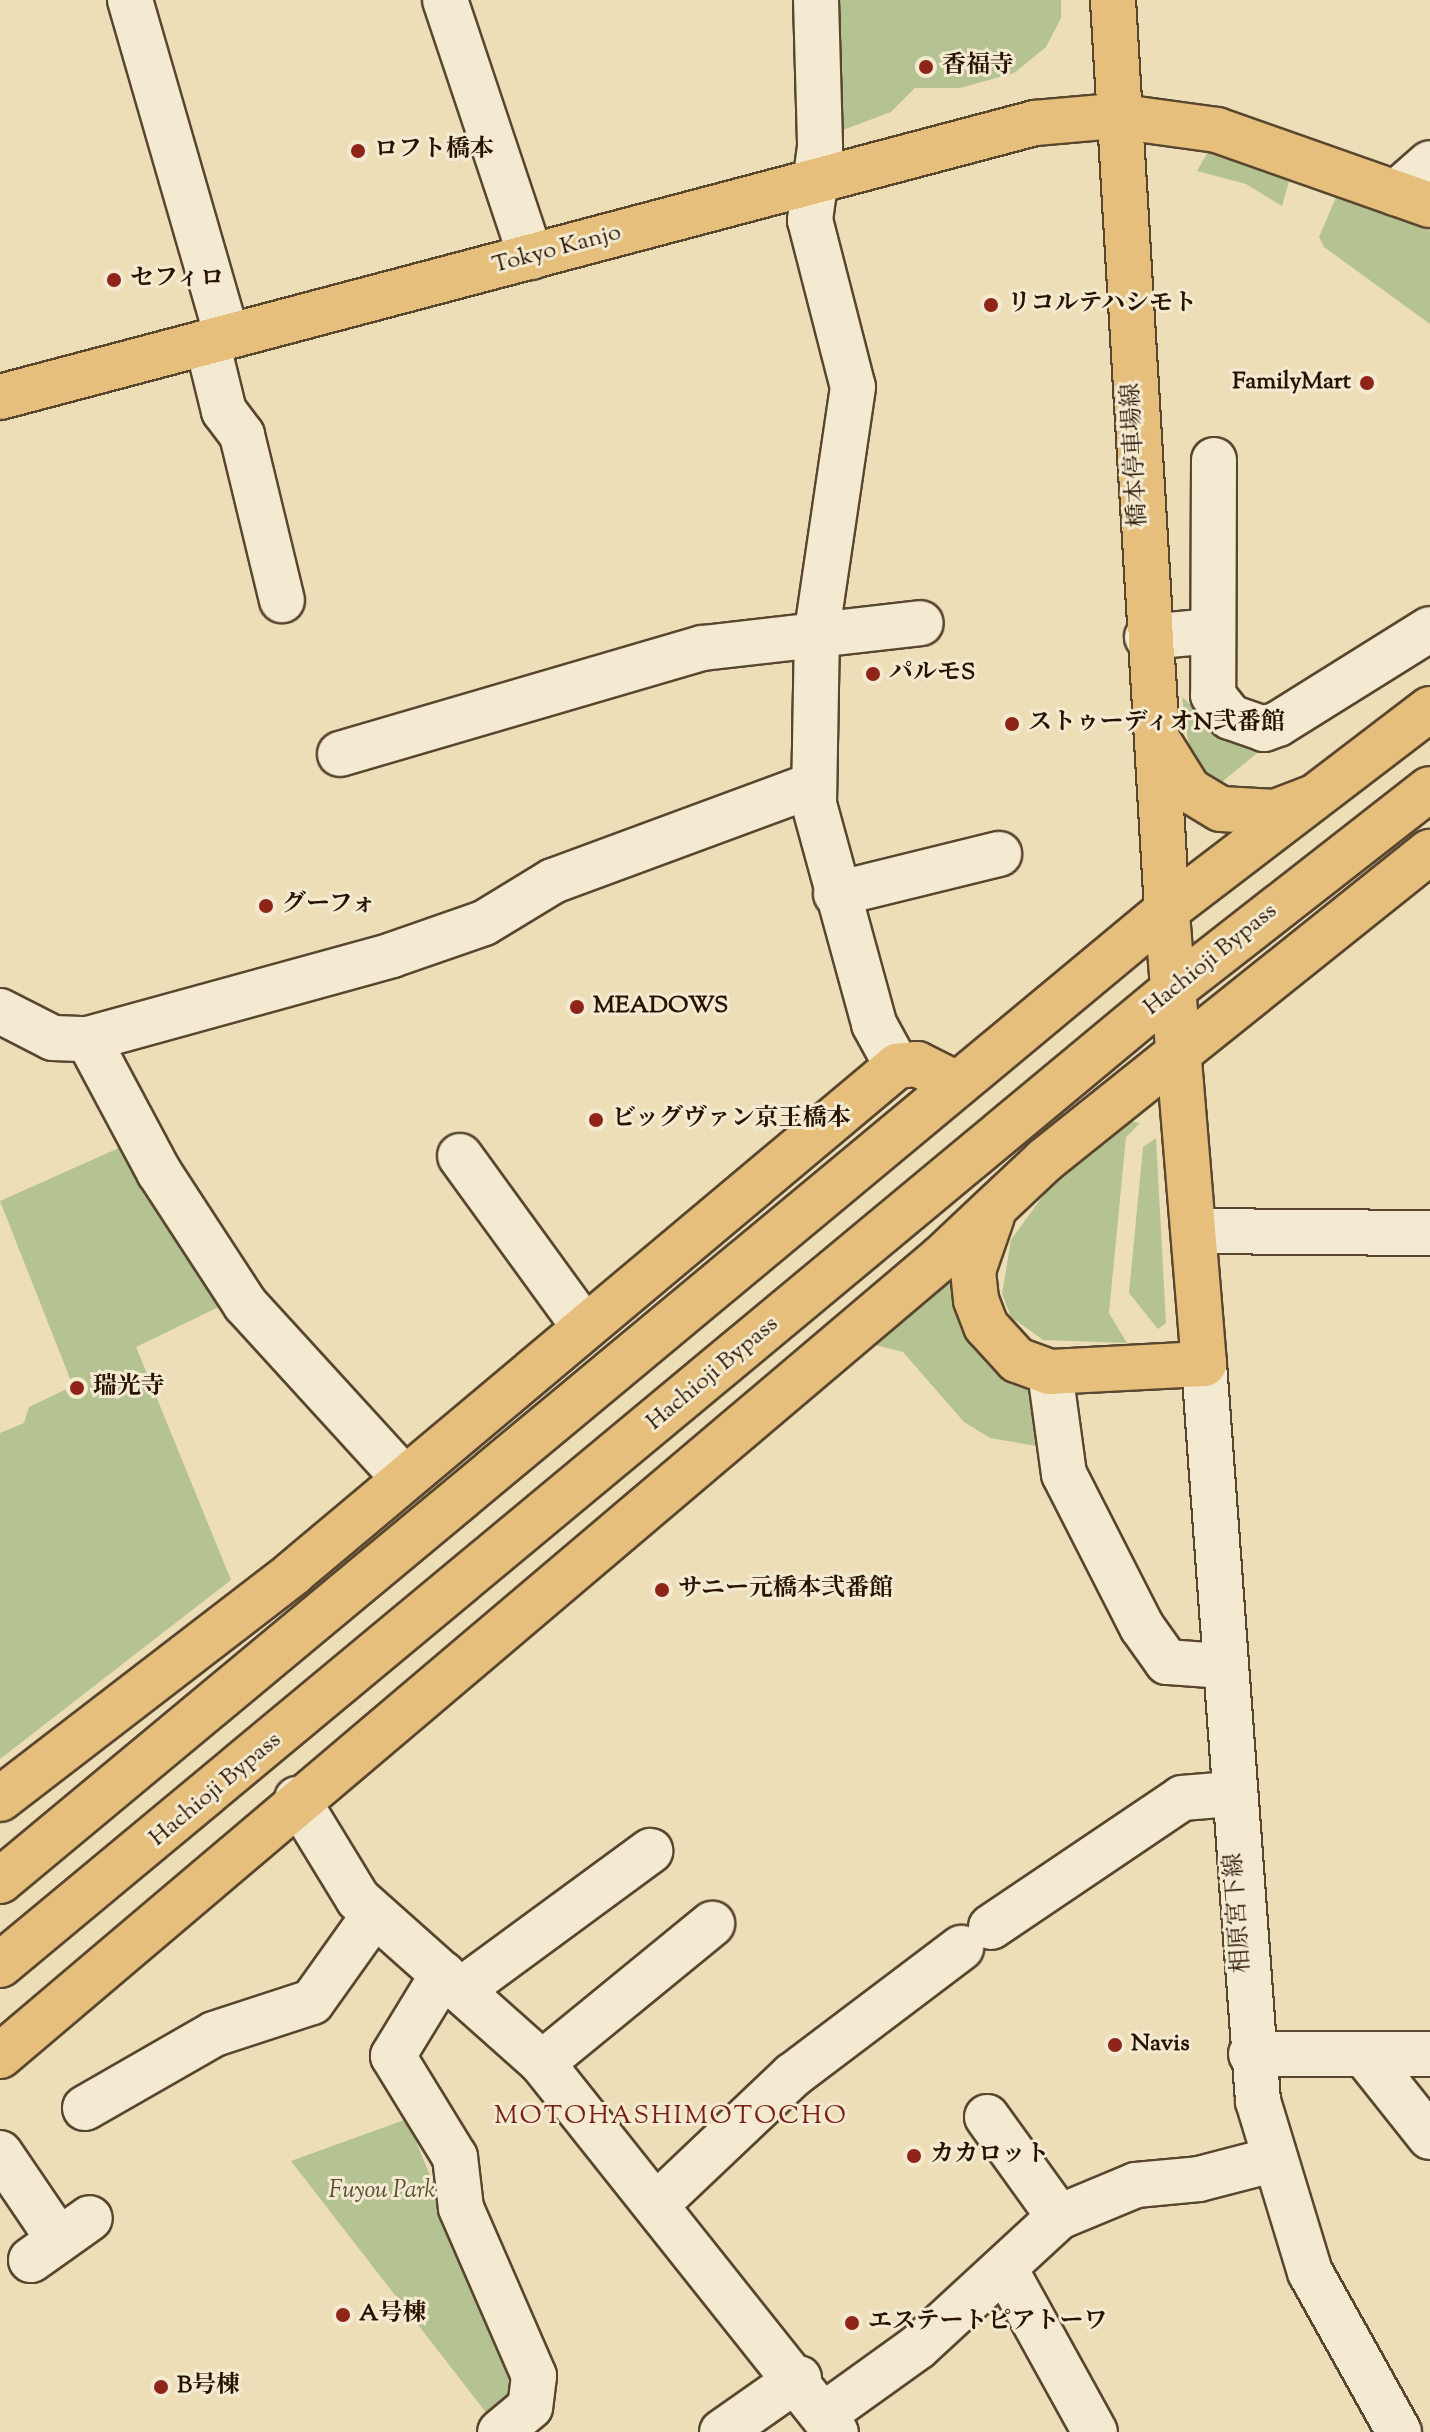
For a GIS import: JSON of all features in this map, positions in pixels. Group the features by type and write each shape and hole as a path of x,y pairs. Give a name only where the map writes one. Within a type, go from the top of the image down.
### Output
{"main road":[{"name":"橋本停車場線","path":"1113,0 1115,116 1153,730 1181,1047 1204,1364"},
{"name":"Tokyo Kanjo","path":"0,397 1035,123 1115,116 1217,130 1413,199"},
{"path":"0,1881 1167,910 1430,709"},
{"path":"1153,730 1189,790 1221,809 1275,812 1311,798"},
{"name":"Hachioji Bypass","path":"0,1965 184,1816 1175,988 1430,789"},
{"path":"0,2056 297,1799 941,1258 1013,1188 1181,1047 1430,852"},
{"path":"0,1799 293,1573 401,1475 897,1066 917,1064 957,1084"},
{"path":"497,1554 1013,1188"},
{"path":"1013,1188 980,1235 976,1300 1002,1349 1050,1372 1204,1364"},
{"path":"0,1854 182,1732"},
{"path":"0,1989 184,1816"}],"street":[{"path":"130,0 217,339 224,411 242,435 282,600"},
{"path":"445,0 531,257"},
{"path":"816,0 815,181 810,220 853,387 817,631 813,785 836,894 874,1024 897,1066"},
{"path":"1413,199 1430,163"},
{"path":"1214,460 1213,631 1219,708 1264,729 1430,629"},
{"path":"340,754 703,648 817,631 921,623"},
{"path":"1147,637 1213,631"},
{"path":"0,1011 53,1038 88,1039 446,937 553,881 813,785"},
{"path":"836,894 999,854"},
{"path":"88,1039 159,1172 245,1304 401,1475"},
{"path":"460,1156 583,1325"},
{"path":"1195,1231 1430,1233"},
{"name":"相原宮下線","path":"1204,1364 1251,2054 1272,2160 1329,2312 1399,2432"},
{"path":"1050,1372 1064,1474 1142,1627 1167,1662 1223,1666"},
{"path":"658,2203 793,2075 976,1938 1182,1798 1231,1794"},
{"path":"297,1799 374,1915 542,2063 799,2378 831,2423 1059,2217 1136,2185 1272,2160"},
{"path":"500,2432 530,2407 534,2376 461,2208 455,2157 393,2056 452,1982 650,1851"},
{"path":"85,2108 214,2034 312,2002 374,1915"},
{"path":"542,2063 712,1924"},
{"path":"1251,2054 1430,2054"},
{"path":"1364,2054 1430,2137"},
{"path":"987,2117 1059,2217"},
{"path":"0,2153 60,2239"},
{"path":"1005,2269 1095,2432"},
{"path":"722,2432 799,2378"}],"green space":[{"name":"香福寺","path":"828,0 1061,0 1061,18 1046,47 1014,73 960,88 915,88 891,112 832,134"},
{"path":"1209,150 1290,178 1282,206 1246,184 1197,171"},
{"path":"1337,195 1430,231 1430,324 1324,247 1319,237"},
{"path":"1182,697 1220,732 1262,749 1222,782 1202,769 1189,748"},
{"path":"1128,1121 1140,1123 1126,1137 1109,1313 1127,1343 1043,1340 1011,1317 1002,1294 1011,1240 1056,1178"},
{"path":"1156,1138 1166,1323 1158,1329 1129,1293 1143,1147"},
{"name":"瑞光寺","path":"130,1143 227,1303 136,1347 231,1580 0,1759 0,1433 24,1423 29,1407 73,1386 0,1201"},
{"path":"951,1277 966,1337 1034,1396 1037,1446 990,1438 964,1422 903,1352 871,1344"},
{"name":"Fuyou Park","path":"407,2119 515,2385 510,2403 491,2419 291,2161"}],"place":[{"name":"香福寺","path":"926,67"},
{"name":"ロフト橋本","path":"358,151"},
{"name":"セフィロ","path":"114,280"},
{"name":"リコルテハシモト","path":"991,305"},
{"name":"FamilyMart","path":"1367,383"},
{"name":"パルモS","path":"873,674"},
{"name":"ストゥーディオN弐番館","path":"1012,724"},
{"name":"グーフォ","path":"266,906"},
{"name":"MEADOWS","path":"577,1007"},
{"name":"ビッグヴァン京王橋本","path":"596,1120"},
{"name":"瑞光寺","path":"77,1388"},
{"name":"サニー元橋本弐番館","path":"662,1590"},
{"name":"Navis","path":"1115,2045"},
{"name":"カカロット","path":"914,2156"},
{"name":"A号棟","path":"343,2315"},
{"name":"エステートピアトーワ","path":"852,2323"},
{"name":"B号棟","path":"161,2387"}],"district":[{"name":"MOTOHASHIMOTOCHO","path":"671,2117"}]}
